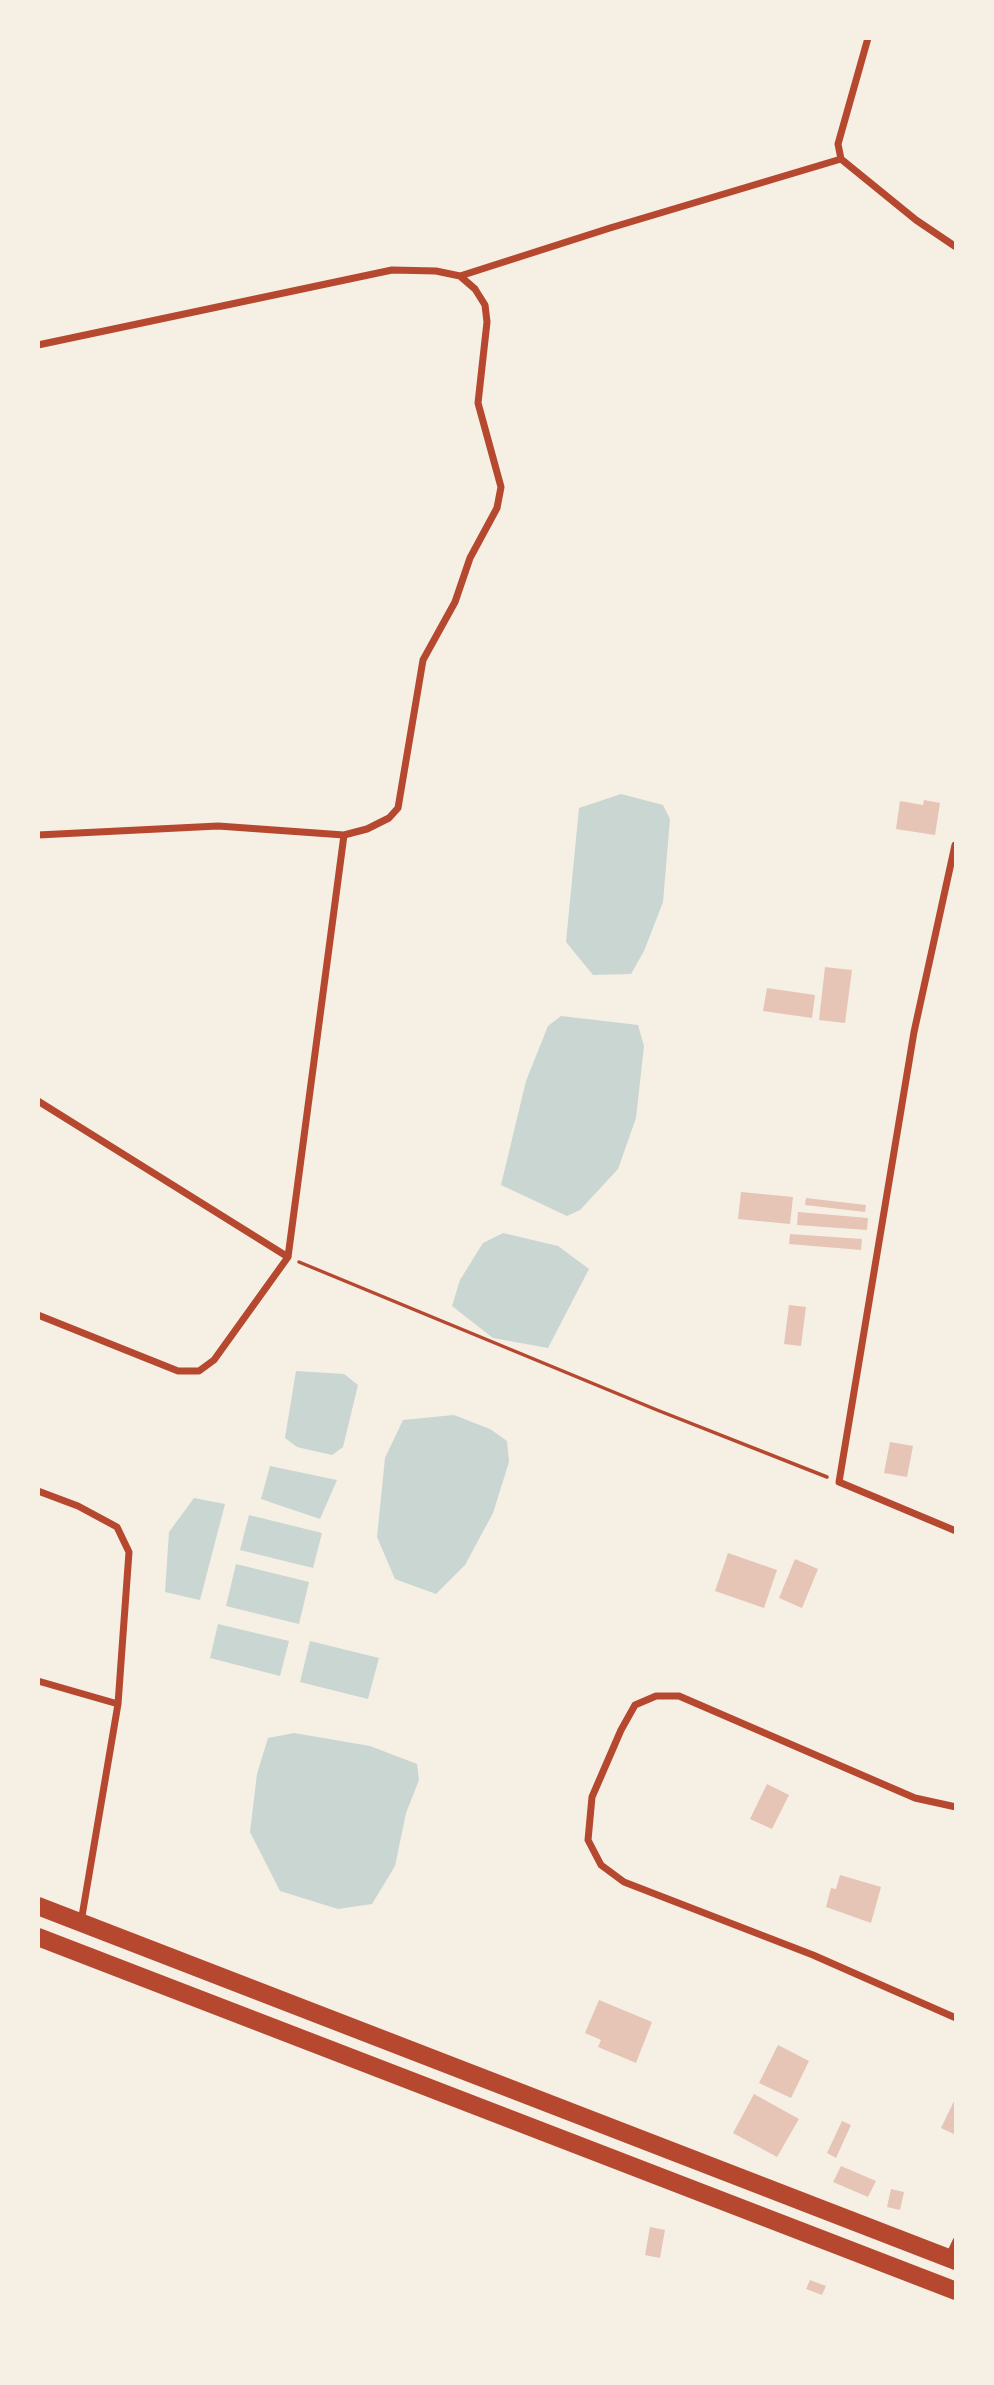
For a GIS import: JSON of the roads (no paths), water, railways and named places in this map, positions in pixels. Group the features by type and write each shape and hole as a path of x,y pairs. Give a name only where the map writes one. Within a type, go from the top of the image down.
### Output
{"main road":[{"path":"38,1906 952,2260"},
{"path":"38,1937 956,2291"}],"street":[{"path":"868,38 838,144 841,159 906,212 956,247"},
{"path":"460,276 841,159"},
{"path":"38,345 392,270 436,271 460,276 475,289 485,305 487,322 478,403 501,487 497,508 470,558 455,602 423,660 398,808 389,818 367,829 344,835 218,826 38,835"},
{"path":"38,1315 178,1371 199,1371 214,1360 288,1257 344,835"},
{"path":"956,845 914,1032 839,1482 956,1531"},
{"path":"38,1101 288,1257"},
{"path":"38,1491 78,1506 117,1527 130,1552 118,1704 80,1922"},
{"path":"38,1681 118,1704"},
{"path":"956,1807 915,1798 679,1696 656,1696 635,1705 621,1730 592,1797 588,1840 600,1865 624,1882 813,1955 956,2018"},
{"path":"952,2260 956,2241"}]}
